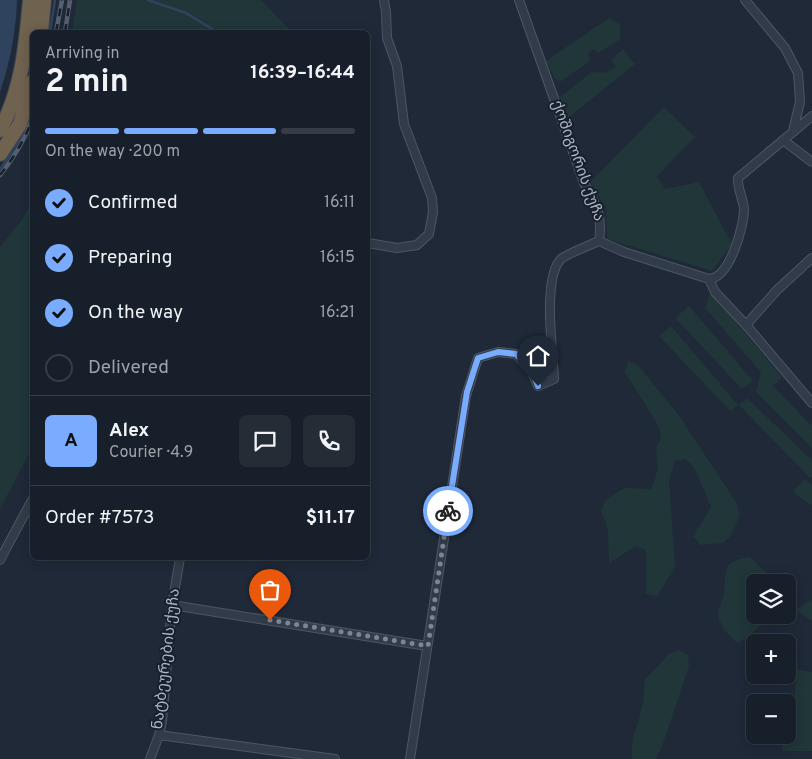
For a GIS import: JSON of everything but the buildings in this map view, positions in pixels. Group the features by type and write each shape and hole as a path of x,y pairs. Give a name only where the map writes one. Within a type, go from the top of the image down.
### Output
{"highway":[{"path":"0,130 14,97 22,69 26,48 30,0"},
{"path":"42,30 44,0"},
{"path":"0,154 20,124 30,89"}],"street":[{"path":"370,243 397,248 417,245 429,234 433,212 432,198 404,124 397,66 387,38 384,0"},
{"name":"ქოშიგორის ქუჩა","path":"519,0 584,183 599,211 601,227 599,240 624,252 709,279"},
{"path":"747,1 785,48 798,74 800,102 793,131"},
{"path":"812,116 738,178 744,209 735,249 720,273 713,279 709,279 716,292 812,403"},
{"path":"783,140 812,162"},
{"path":"410,759 466,396 478,358 498,352 516,354 532,372 538,386 554,379 549,302 554,271 561,259 599,240"},
{"path":"746,325 777,290 812,258"},
{"path":"0,560 30,504"},
{"name":"ნატბეურების ქუჩა","path":"150,759 162,721 172,604 180,560"},
{"path":"172,604 428,646"},
{"path":"159,735 335,759"}],"green space":[{"path":"77,0 261,0 290,30 72,30"},
{"path":"609,18 620,24 620,40 598,53 593,49 588,54 591,60 560,82 555,79 546,61"},
{"path":"623,49 635,64 568,118 560,97 592,72 605,73 616,67 611,60"},
{"path":"664,107 695,137 657,176 665,189 699,182 732,244 712,271 607,239 606,208 590,182"},
{"path":"30,206 30,452 0,509 0,247"},
{"path":"711,292 782,377 773,386 812,426 812,448 756,392 761,372 705,308"},
{"path":"689,306 753,381 742,389 675,318"},
{"path":"671,326 738,405 747,398 812,460 812,477 810,478 739,405 730,411 659,336"},
{"path":"628,361 638,365 680,417 736,502 740,515 730,537 723,543 700,545 693,536 711,507 694,467 685,459 675,461 669,480 675,567 657,596 646,594 646,550 636,546 609,563 608,530 601,510 606,500 624,488 651,489 658,469 656,448 661,438 659,427 625,372"},
{"path":"804,479 812,485 812,506 793,492"},
{"path":"749,557 769,574 746,574 746,624 762,624 751,634 746,634 746,638 737,643 725,631 718,617 718,610 724,594 728,565 738,559"},
{"path":"812,600 812,621 796,611"},
{"path":"679,650 688,655 689,666 664,741 656,759 632,759 634,733 643,702 645,679 668,654"},
{"path":"796,669 812,672 812,751 783,751 782,744 796,744"}],"water":[{"path":"0,0 17,0 12,47 0,92"}],"waterway":[{"path":"50,30 55,0"},
{"path":"148,0 186,13 214,30"},
{"path":"0,169 19,140 30,114"}],"railway":[{"path":"56,30 62,0"},
{"path":"65,30 70,0"},
{"path":"0,175 18,149 30,125"}],"way so far":[{"path":"270,620 428,646 448,511"}],"route":[{"path":"448,511 467,392 478,358 498,352 516,354 532,372 538,386"}]}
